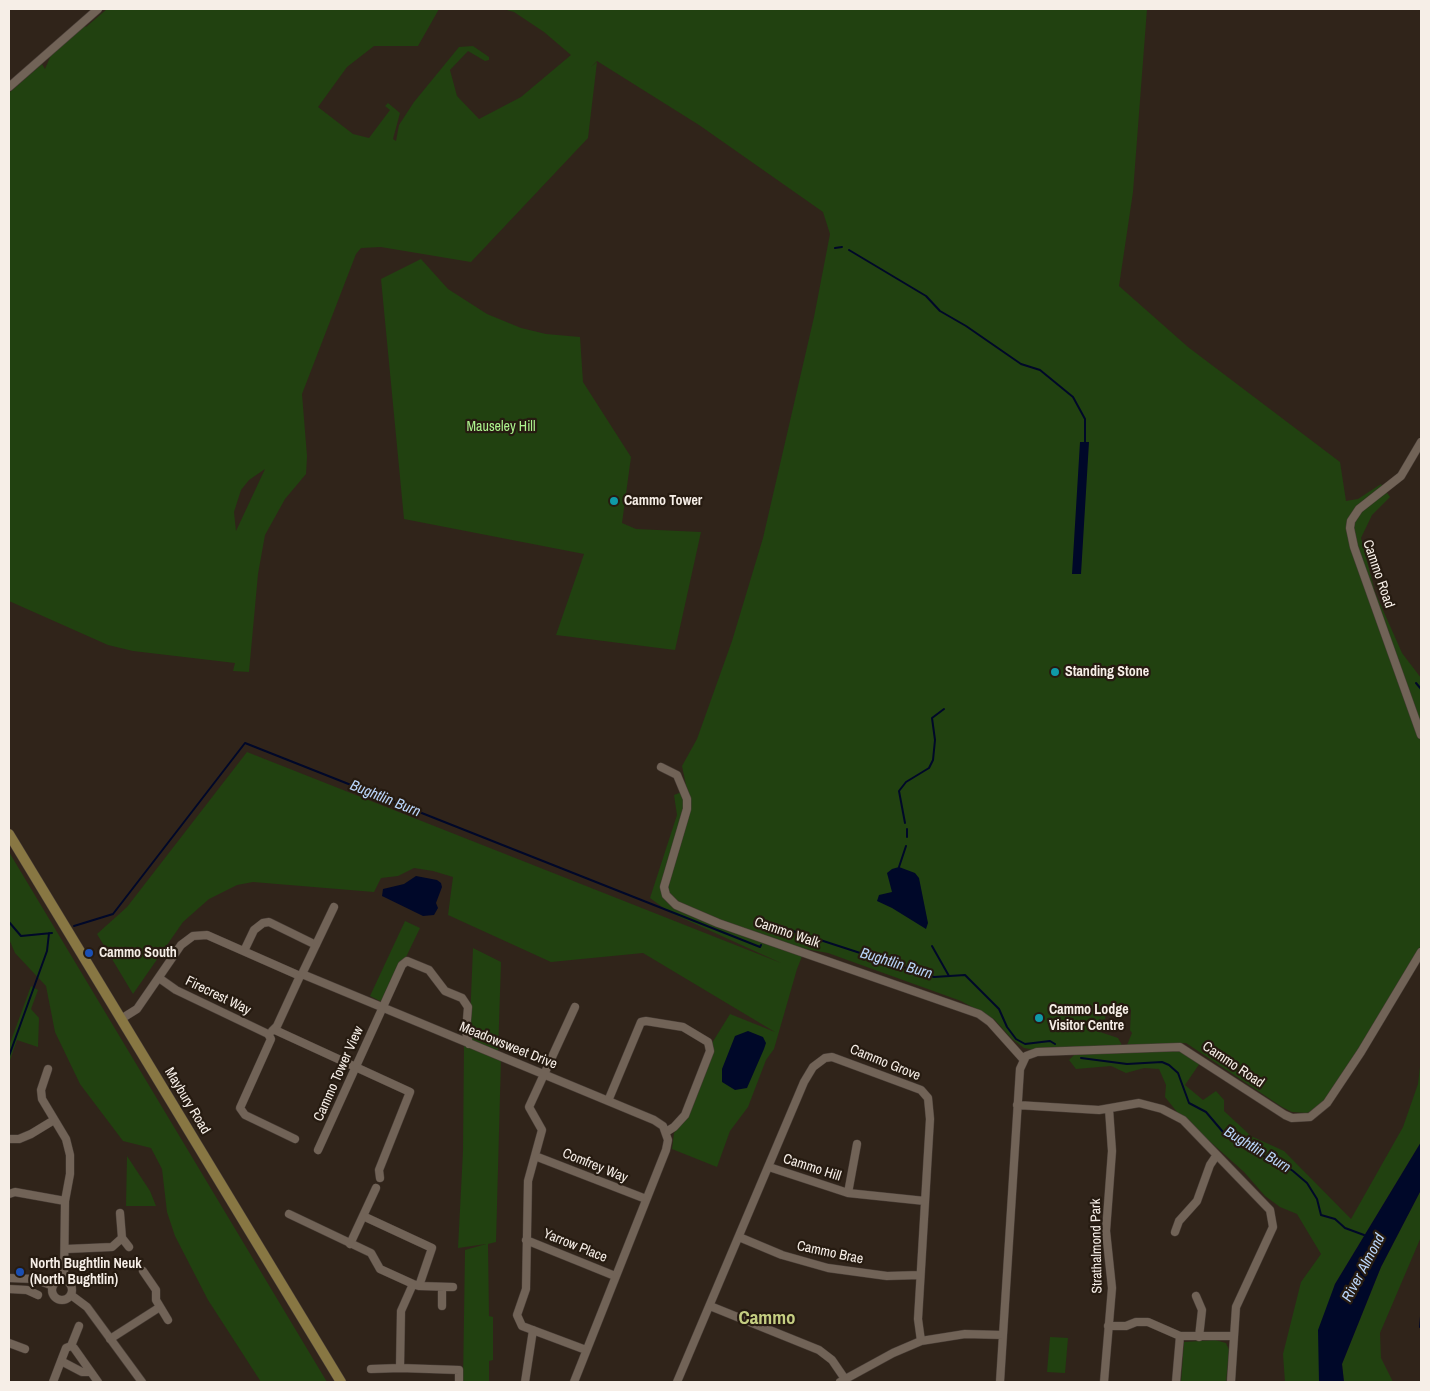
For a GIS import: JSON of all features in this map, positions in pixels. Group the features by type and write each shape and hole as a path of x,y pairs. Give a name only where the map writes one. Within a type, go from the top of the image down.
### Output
{"main road":[{"name":"Maybury Road","path":"9,834 341,1382"}],"street":[{"path":"9,87 88,12 98,9"},
{"name":"Cammo Road","path":"1421,442 1401,476 1360,509 1351,521 1350,528 1354,547 1421,735"},
{"name":"Cammo Walk","path":"661,767 677,776 687,799 687,808 664,887 666,896 676,905 700,916 979,1014 990,1022 1024,1060"},
{"path":"295,1139 245,1115 240,1108 271,1039 272,1032 334,907"},
{"path":"244,951 254,930 263,923 269,922 316,944"},
{"name":"Meadowsweet Drive","path":"121,1019 137,1009 181,945 193,936 206,934 654,1120 666,1132"},
{"name":"Cammo Road","path":"1024,1060 1036,1052 1180,1047 1285,1115 1292,1118 1310,1117 1327,1103 1421,952"},
{"name":"Cammo Tower View","path":"318,1150 402,965 407,961 412,961 429,970 441,987 462,998 468,1007 466,1032 469,1044"},
{"name":"Firecrest Way","path":"159,978 176,990 410,1092 380,1170 380,1178"},
{"path":"575,1007 529,1106 542,1130 528,1181 526,1289 517,1315 522,1326 586,1350"},
{"path":"574,1382 666,1150 668,1140 666,1132 686,1115 710,1051 708,1042 683,1027 646,1021 641,1022 608,1101"},
{"name":"Cammo Grove","path":"678,1381 809,1072 825,1058 838,1058 921,1090 928,1098 930,1119 918,1319 921,1341"},
{"path":"1000,1382 1017,1105 1020,1069 1024,1060"},
{"path":"48,1068 41,1090 42,1099 66,1138 70,1155 70,1174 65,1201 66,1249 64,1280"},
{"path":"1017,1105 1099,1110 1139,1104 1162,1109 1183,1120 1264,1204 1273,1218 1269,1237 1236,1307 1231,1382"},
{"name":"Strathalmond Park","path":"1104,1382 1112,1288 1106,1231 1112,1151 1109,1109"},
{"path":"9,1139 31,1134 54,1120"},
{"name":"Cammo Hill","path":"848,1193 857,1144"},
{"name":"Comfrey Way","path":"535,1156 646,1199"},
{"path":"1175,1232 1179,1222 1197,1201 1210,1165 1216,1156"},
{"name":"Cammo Hill","path":"769,1167 848,1193 925,1201"},
{"path":"350,1244 376,1188"},
{"path":"9,1194 15,1192 65,1201"},
{"path":"120,1213 122,1238 129,1246"},
{"path":"289,1214 371,1254 380,1269 416,1285 453,1287"},
{"path":"363,1216 432,1248 416,1285 401,1311 400,1368"},
{"name":"Cammo Brae","path":"739,1237 790,1258 828,1268 887,1276 920,1276"},
{"path":"66,1249 112,1247 122,1238"},
{"name":"Yarrow Place","path":"526,1240 615,1276"},
{"path":"143,1271 156,1290 160,1308 168,1320"},
{"path":"38,1295 12,1289 12,1277 35,1279 53,1286"},
{"path":"64,1280 71,1286 71,1295 67,1299 58,1299 53,1293 53,1286 57,1281 64,1280"},
{"path":"442,1287 442,1306"},
{"path":"71,1295 87,1307 142,1382"},
{"path":"1196,1296 1202,1310 1199,1337"},
{"path":"710,1306 819,1350 832,1360 843,1381 893,1353 921,1341 965,1334 1003,1335"},
{"path":"110,1339 160,1308"},
{"path":"1108,1326 1126,1326 1136,1322 1148,1322 1180,1336 1234,1336"},
{"path":"53,1382 63,1354 71,1346 79,1326"},
{"path":"525,1382 533,1330"},
{"path":"1176,1382 1180,1336"},
{"path":"9,1343 25,1349"},
{"path":"71,1346 88,1372 98,1382"},
{"path":"61,1361 82,1372 88,1372"},
{"path":"371,1369 459,1370 459,1382"},
{"path":"678,1381 687,1382"}],"green space":[{"path":"107,9 439,9 418,46 374,46 347,67 318,107 353,134 369,138 390,110 385,106 388,103 400,113 393,139 396,141 399,125 414,102 459,47 473,46 489,57 489,60 485,61 468,51 450,70 457,96 479,119 521,97 571,55 544,32 514,12 503,9 1147,9 1133,192 1119,286 1188,347 1340,462 1346,501 1358,499 1381,484 1390,497 1372,515 1361,538 1375,592 1402,653 1421,678 1421,945 1384,1010 1325,1100 1317,1108 1307,1113 1292,1112 1186,1043 1127,1045 1132,1033 1130,1030 1131,1010 1122,1008 1106,1008 1105,1020 1099,1019 1097,1031 1118,1038 1122,1045 1035,1050 1024,1048 1012,1039 994,1019 961,1001 828,953 805,949 797,969 774,1049 766,1060 748,1107 730,1131 717,1167 672,1149 674,1133 688,1117 713,1053 712,1043 730,1014 775,1032 643,953 551,962 448,915 453,877 414,868 398,876 381,878 374,892 253,882 237,885 209,899 183,922 133,994 97,934 127,907 247,752 781,963 669,912 650,898 677,815 674,795 687,790 682,766 697,739 732,641 763,538 814,317 830,234 823,212 699,125 597,61 591,67 597,62 588,138 471,262 381,247 361,248 356,254 302,394 307,456 306,474 285,499 265,535 258,574 249,672 233,671 235,663 133,651 108,645 9,601 9,93 42,64 45,69 51,55 84,25 86,27","holes":["265,469 236,531 234,512 241,490 249,480"]},
{"name":"Mauseley Hill","path":"421,259 448,289 487,314 521,328 546,334 580,337 583,382 631,457 622,523 636,529 701,532 675,650 556,635 584,554 404,519 381,279"},
{"path":"9,852 327,1382 261,1382 208,1300 175,1236 167,1212 162,1169 151,1148 123,1141 80,1084 55,1032 46,986 15,953 9,939"},
{"path":"405,921 420,928 384,1003 370,996"},
{"path":"473,948 501,962 498,1054 469,1044"},
{"path":"31,986 38,990 31,1009 39,1018 38,1047 17,1040 9,1063 9,1046"},
{"path":"464,1044 501,1058 496,1242 488,1244 489,1316 493,1317 493,1360 489,1361 489,1382 463,1382 465,1250 486,1244 458,1248 463,1151"},
{"path":"1183,1050 1200,1063 1185,1085 1203,1100 1216,1091 1224,1100 1224,1111 1251,1136 1284,1151 1351,1219 1403,1127 1418,1084 1421,1058 1421,1142 1335,1284 1319,1357 1319,1382 1285,1382 1283,1354 1301,1282 1321,1254 1297,1214 1280,1207 1265,1196 1244,1172 1177,1112 1165,1097 1166,1085 1159,1069 1144,1068 1126,1073 1111,1066 1076,1069 1069,1060 1075,1054"},
{"path":"127,1156 150,1191 156,1206 126,1206"},
{"path":"1421,1190 1421,1237 1380,1333 1381,1358 1393,1382 1344,1382 1342,1364 1381,1267"},
{"path":"1050,1337 1068,1338 1065,1373 1047,1372"},
{"path":"1215,1340 1226,1343 1229,1350 1226,1382 1181,1382 1184,1342"}],"water":[{"path":"1080,442 1089,442 1081,574 1072,574"},
{"path":"899,867 915,873 919,878 928,923 926,929 877,901 879,895 892,892 887,873"},
{"path":"416,876 437,880 441,883 442,887 436,903 438,908 434,915 423,916 382,896 383,889 404,884"},
{"path":"748,1031 763,1037 766,1043 747,1088 735,1090 722,1082 722,1069 735,1036"},
{"name":"River Almond","path":"1421,1142 1421,1190 1381,1267 1342,1364 1344,1382 1319,1382 1318,1330 1335,1284"}],"waterway":[{"path":"835,248 842,247"},
{"path":"849,250 926,296 940,311 966,326 1021,364 1040,370 1073,397 1085,419 1085,442"},
{"path":"1416,683 1421,689"},
{"path":"905,823 899,791 906,782 929,768 933,760 935,740 932,718 944,709"},
{"name":"Bughtlin Burn","path":"74,926 113,914 245,743 760,947 761,945"},
{"path":"907,829 907,837"},
{"path":"899,867 906,846"},
{"name":"Bughtlin Burn","path":"9,922 21,936 52,933"},
{"name":"Bughtlin Burn","path":"769,928 771,924 934,977 965,975 999,1009 1007,1027 1016,1039 1025,1044 1050,1041 1055,1044"},
{"path":"9,1056 47,951 49,933"},
{"path":"932,946 949,976"},
{"name":"Bughtlin Burn","path":"1081,1058 1127,1064 1162,1062 1169,1065 1178,1073 1189,1103 1206,1112 1223,1132 1247,1144 1272,1162 1284,1165 1293,1171 1307,1183 1317,1199 1321,1215 1335,1219 1345,1228 1364,1235"},
{"path":"1420,1327 1421,1316"}],"place":[{"name":"Cammo Tower","path":"614,501"},
{"name":"Standing Stone","path":"1055,672"},
{"name":"Cammo South","path":"89,953"},
{"name":"Cammo Lodge Visitor Centre","path":"1039,1018"},
{"name":"North Bughtlin Neuk (North Bughtlin)","path":"20,1272"}],"district":[{"name":"Cammo","path":"767,1319"}]}
